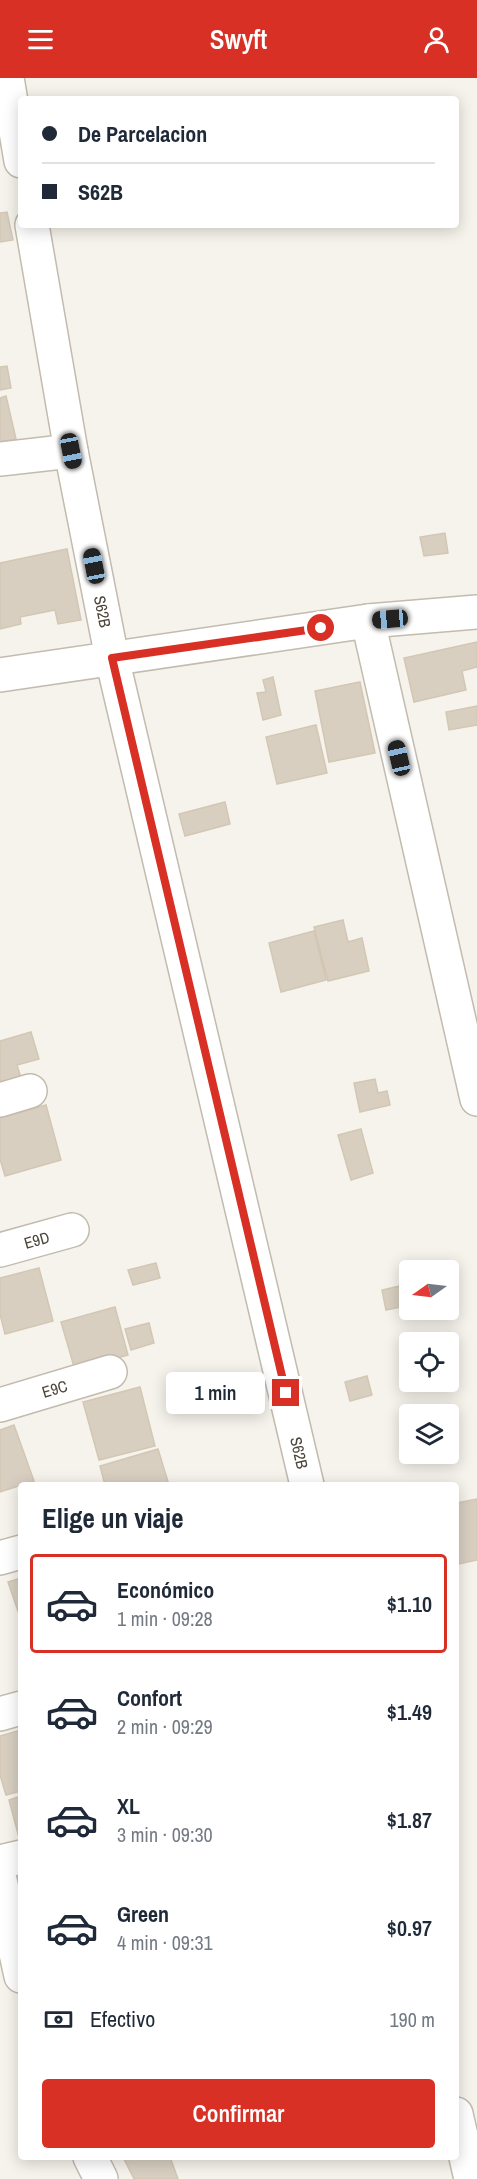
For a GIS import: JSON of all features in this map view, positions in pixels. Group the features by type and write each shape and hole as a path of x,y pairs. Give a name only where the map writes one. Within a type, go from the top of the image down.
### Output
{"street":[{"path":"7,78 18,143"},
{"name":"S62B","path":"33,228 71,451 112,658 307,1482"},
{"path":"0,459 71,451"},
{"path":"0,675 368,621 477,612"},
{"path":"368,621 477,1099"},
{"name":"E9D","path":"0,1250 72,1230"},
{"name":"E9C","path":"0,1405 110,1372"},
{"path":"0,1558 18,1553"},
{"path":"0,1714 18,1709"},
{"path":"0,1862 18,1858"},
{"path":"0,1880 18,1962"},
{"path":"0,1973 18,1986"},
{"path":"459,2127 471,2179"},
{"path":"91,2160 100,2179"}],"building":[{"path":"7,212 13,240 0,242 0,213"},
{"path":"7,366 11,388 0,390 0,367"},
{"path":"6,396 16,439 0,442 0,398"},
{"path":"445,533 448,553 424,556 420,537"},
{"path":"67,549 81,620 58,624 55,610 20,617 21,624 0,629 0,563"},
{"path":"477,642 477,667 462,671 466,690 414,702 404,658"},
{"path":"273,677 281,715 263,720 257,693 266,692 263,680"},
{"path":"360,682 375,753 329,762 315,691"},
{"path":"477,706 477,725 449,730 446,712"},
{"path":"316,725 327,773 277,784 266,737"},
{"path":"225,802 230,824 185,836 179,814"},
{"path":"343,920 348,942 362,938 369,971 328,981 314,927"},
{"path":"314,931 326,980 281,992 269,943"},
{"path":"31,1032 39,1059 17,1065 22,1081 0,1088 0,1041"},
{"path":"375,1079 378,1093 387,1091 390,1105 360,1112 354,1083"},
{"path":"46,1105 61,1160 5,1176 0,1159 0,1118"},
{"path":"361,1129 373,1173 351,1180 338,1135"},
{"path":"156,1263 160,1278 133,1285 128,1270"},
{"path":"39,1268 53,1321 5,1334 0,1314 0,1278"},
{"path":"399,1286 399,1307 386,1310 382,1290"},
{"path":"115,1307 128,1355 75,1370 61,1322"},
{"path":"149,1323 154,1343 131,1350 125,1329"},
{"path":"367,1376 372,1395 350,1401 345,1382"},
{"path":"140,1387 155,1446 99,1460 83,1402"},
{"path":"14,1425 34,1481 18,1482 18,1486 0,1492 0,1430"},
{"path":"158,1449 168,1482 104,1482 100,1466"},
{"path":"477,1499 477,1560 459,1564 459,1502"},
{"path":"18,1579 18,1611 8,1582"},
{"path":"18,1731 18,1792 6,1795 0,1775 0,1736"},
{"path":"18,1797 18,1834 9,1800"},
{"path":"124,2160 171,2160 178,2179 134,2179"}],"route":[{"path":"286,1393 112,658 321,628"}]}
